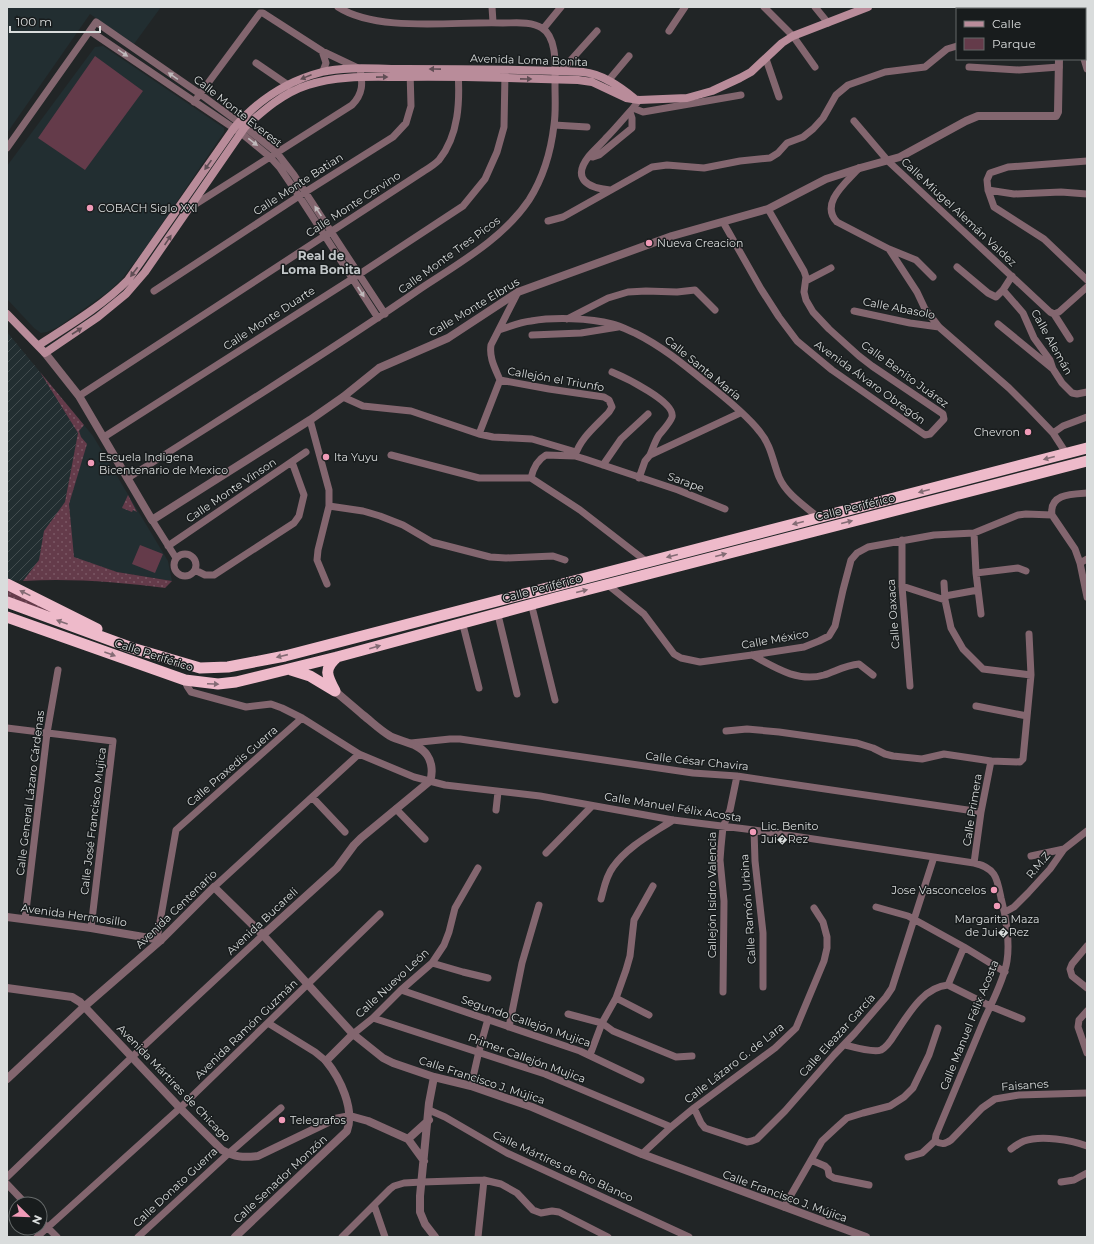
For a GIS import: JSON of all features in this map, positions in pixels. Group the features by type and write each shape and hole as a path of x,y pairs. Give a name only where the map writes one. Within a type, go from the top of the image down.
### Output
{"highway":[{"name":"Calle Periférico","path":"7,602 121,644 189,666 200,668 228,668 285,656 1087,448"},
{"name":"Calle Periférico","path":"7,617 185,680 229,684 337,657 554,598 1087,461"},
{"path":"7,584 92,626 121,644"},
{"path":"420,634 432,637 533,611 547,606 554,598"},
{"path":"335,691 327,672 330,664 337,657"},
{"path":"288,669 304,673 335,691"}],"main road":[{"path":"637,99 686,98 699,95 751,72 782,43 793,36 868,7"},
{"name":"Avenida Loma Bonita","path":"39,345 93,310 128,280 262,100 288,84 324,71 361,73 505,74 589,72 608,81 637,99"},
{"name":"Avenida Loma Bonita","path":"45,353 98,317 126,294 145,272 189,208 240,128 263,110 292,92 307,85 361,73"},
{"name":"Avenida Loma Bonita","path":"557,73 587,80 626,98 637,99"},
{"path":"7,314 39,345 45,353"}],"street":[{"path":"338,7 344,11 371,21 404,23 493,22 531,24 544,29 561,7"},
{"path":"492,7 493,22"},
{"path":"669,31 685,7"},
{"path":"764,7 793,36 815,67"},
{"path":"815,7 828,23"},
{"path":"189,208 356,101 361,93 361,73 322,51 263,13 260,13 194,102"},
{"name":"Calle Monte Everest","path":"378,318 325,236 302,194 294,175 277,153 240,128 194,102 90,31 96,22 200,94 240,128 270,157 302,194 332,232 385,314"},
{"name":"Calle Monte Tres Picos","path":"128,478 385,314 498,236 509,226 530,198 538,182 546,164 554,125 557,73 553,43 544,29"},
{"path":"7,148 90,31"},
{"path":"557,73 597,31"},
{"path":"548,221 563,217 610,190 657,166 668,165 704,168 740,160 770,158 778,153 787,143 803,137 813,129 823,118 836,95 848,85 885,72 925,67 947,50 956,46"},
{"path":"322,51 326,63 324,71"},
{"path":"608,81 629,56"},
{"path":"766,59 779,97"},
{"path":"969,67 1019,70 1059,63"},
{"name":"Calle Monte Elbrus","path":"152,520 310,420 343,397 379,368 448,338 518,292 672,236 768,210 826,179 900,157 978,116 1056,116 1058,112 1059,63"},
{"path":"256,64 288,84"},
{"name":"Calle Monte Batian","path":"154,291 302,194 393,137 406,123 411,106 410,73"},
{"name":"Calle Monte Cervino","path":"79,396 332,232 424,171 438,160 447,146 456,124 459,96 458,73"},
{"name":"Calle Monte Duarte","path":"104,437 463,206 478,188 492,166 501,140 504,127 505,74"},
{"path":"631,110 643,112 741,95"},
{"path":"610,190 592,187 584,179 582,170 589,156 631,110 637,99"},
{"path":"589,156 593,157 599,155 629,131 633,124 631,110"},
{"name":"Calle Miugel Alemán Valdez","path":"854,121 888,161 1050,312 1054,314 1070,339"},
{"path":"554,125 587,127"},
{"path":"1087,161 1001,169 990,174 988,180 988,190 994,207 1044,240 1087,280"},
{"path":"860,168 834,196 830,210 832,217 837,222 889,249 916,260 933,277"},
{"path":"988,190 1014,194 1061,192 1087,194"},
{"name":"Calle Benito Juárez","path":"768,210 804,272 806,281 804,292 806,300 813,312 829,330 859,356 943,414 944,419 928,435"},
{"name":"Avenida Álvaro Obregón","path":"723,222 761,289 797,341 838,374 925,435 928,435"},
{"path":"889,249 910,281 925,309 939,327 1009,388 1053,433 1066,453"},
{"path":"958,267 988,293 996,297 1004,290 1012,276"},
{"path":"806,281 831,268"},
{"path":"1054,314 1059,312 1087,287"},
{"path":"567,319 608,298 637,291 677,292 695,290 715,310"},
{"name":"Calle Alemán","path":"1004,290 1023,313 1034,338 1050,360 1053,369 1062,383 1069,391 1077,394 1087,392"},
{"path":"479,434 500,380 491,359 490,353 493,339 518,292"},
{"name":"Calle Abasolo","path":"854,311 910,323 939,327"},
{"name":"Calle Santa María","path":"499,330 530,321 567,319 613,324 653,342 668,352 720,394 760,431 765,438 783,484 819,518"},
{"path":"998,324 1053,369"},
{"path":"532,335 581,333 620,327"},
{"path":"45,353 79,396 176,558"},
{"path":"612,372 648,391 667,406 671,413 671,418 655,441 650,455 645,461 639,478"},
{"name":"Callejón el Triunfo","path":"500,380 549,389 597,395 609,400 612,407 609,412 586,436 576,454"},
{"path":"343,397 363,406 411,411 479,434 493,437 532,439 576,454"},
{"path":"650,455 740,413"},
{"path":"603,465 620,439 648,414"},
{"path":"1053,433 1063,426 1087,417"},
{"path":"310,420 329,490 329,506 317,560 327,584"},
{"name":"Calle Monte Vinson","path":"168,546 306,452"},
{"path":"531,478 533,470 542,457 546,455 576,454"},
{"name":"Sarape","path":"576,454 639,478 678,490 724,509"},
{"path":"391,455 479,478 531,478 580,510 647,562"},
{"path":"195,570 205,574 214,575 294,523 299,516 304,495 292,462"},
{"path":"1087,493 1058,497 1053,503 1051,509 1052,515 1074,549 1085,574 1087,597"},
{"path":"329,506 363,511 380,516 403,526 432,542 490,557 506,558 553,556 565,560"},
{"name":"Calle México","path":"608,585 644,614 674,654 681,658 700,662 804,647 819,642 829,636 837,620 851,560 857,553 868,546 934,535 974,533 1018,515 1052,515"},
{"path":"974,533 976,573 982,614"},
{"name":"Calle Oaxaca","path":"902,540 902,586 910,686"},
{"path":"182,554 189,554 195,559 197,566 193,573 187,576 180,574 175,569 174,565 176,558 182,554"},
{"path":"1080,563 1087,559"},
{"path":"976,573 1018,568 1026,571"},
{"path":"944,584 945,598 951,628 959,643 983,669 1032,675"},
{"path":"902,586 945,598 978,590"},
{"path":"533,611 554,700"},
{"path":"499,620 518,694"},
{"path":"464,629 479,688"},
{"path":"726,731 746,729 779,732 857,743 893,756 922,759 944,754 991,761 1020,762 1022,761 1032,675 1029,634"},
{"path":"752,655 792,675 805,677 822,675 849,665 859,664 873,675"},
{"name":"Calle General Lázaro Cárdenas","path":"25,920 48,733 58,670"},
{"name":"Calle Manuel Félix Acosta","path":"185,680 191,692 246,707 271,704 276,706 302,718 359,754 414,777 430,781 462,788 540,796 673,820 754,830 974,863 990,869 995,876 1005,912 1007,960 1004,972 936,1135 935,1141"},
{"path":"335,691 380,730 402,741 411,743 423,750 428,755 431,762 432,775 430,781"},
{"path":"976,706 1027,716"},
{"name":"Calle Praxedis Guerra","path":"159,939 176,830 302,718"},
{"path":"7,728 48,733"},
{"name":"Calle José Francisco Mujica","path":"48,733 113,741 91,928"},
{"name":"Calle César Chavira","path":"411,743 460,739 693,773 737,776 981,812"},
{"name":"Avenida Centenario","path":"7,1079 359,754"},
{"name":"Calle Primera","path":"974,863 981,812 991,761"},
{"name":"Callejón Isidro Valencia","path":"723,992 724,901 720,860 723,827 730,810 737,776"},
{"name":"Avenida Bucareli","path":"7,1177 133,1056 337,868 354,844 430,781"},
{"path":"496,810 498,792"},
{"path":"312,797 345,832"},
{"path":"546,853 592,806"},
{"path":"396,809 425,839"},
{"path":"601,899 606,882 613,867 621,858 630,849 673,820"},
{"name":"Calle Ramón Urbina","path":"754,830 756,868 763,933 763,987"},
{"name":"R.M.Z","path":"1005,912 1014,907 1028,893 1050,869 1064,849 1087,831"},
{"path":"1031,856 1064,849"},
{"name":"Calle Eleazar García","path":"694,1108 705,1128 747,1142 752,1141 785,1111 886,997 892,988 934,857"},
{"name":"Calle Nuevo León","path":"326,1061 353,1034 373,1018 401,990 432,963 444,945 455,908 478,868"},
{"path":"590,1055 602,1023 616,998 630,956 634,920 653,886"},
{"name":"Calle Francisco J. Mújica","path":"214,887 263,935 353,1034 383,1058 434,1077 471,1086 532,1107 642,1154 866,1237"},
{"path":"509,1027 522,963 539,905"},
{"path":"876,907 903,914 914,919 964,946 1004,972"},
{"name":"Calle Lázaro G. de Lara","path":"642,1154 694,1108 775,1048 796,1028 822,967 827,948 827,937 823,922 814,908"},
{"name":"Avenida Ramón Guzmán","path":"48,1227 180,1108 380,914"},
{"name":"Avenida Hermosillo","path":"7,917 159,939"},
{"path":"948,985 964,946"},
{"path":"1087,946 1072,964 1070,970 1072,976 1087,988"},
{"path":"432,963 488,978"},
{"path":"844,1045 873,1051 881,1050 888,1044 923,997 932,990 948,985 990,1006 1022,1019"},
{"name":"Avenida Mártires de Chicago","path":"7,988 72,997 85,1006 180,1108 222,1150 228,1154 244,1158 258,1156 335,1119 350,1116"},
{"name":"Segundo Callejón Mujica","path":"401,990 590,1055 641,1080"},
{"path":"616,998 649,1015"},
{"path":"1087,1011 1079,1020 1078,1027 1087,1052"},
{"path":"568,1014 602,1023 613,1031 676,1057 692,1056"},
{"name":"Primer Callejón Mujica","path":"373,1018 479,1051 545,1074 671,1127"},
{"path":"471,1086 488,1019"},
{"path":"268,1023 315,1052 335,1071 340,1081 350,1116 368,1121 408,1139 424,1161"},
{"path":"784,1207 822,1142 847,1118 890,1106 904,1097 913,1088 930,1055 938,1028"},
{"path":"434,1077 420,1196 420,1212 425,1224 435,1237"},
{"name":"Faisanes","path":"935,1141 940,1144 945,1144 951,1140 982,1108 995,1098 1019,1095 1087,1093"},
{"name":"Calle Donato Guerra","path":"138,1237 228,1154 281,1108"},
{"name":"Calle Mártires de Río Blanco","path":"429,1110 445,1117 507,1153 689,1237"},
{"name":"Calle Senador Monzón","path":"235,1237 344,1134 349,1126 350,1116"},
{"path":"408,1139 429,1120"},
{"path":"1011,1149 1026,1140 1040,1139 1067,1141 1087,1146"},
{"path":"908,1157 922,1153 935,1141"},
{"path":"811,1160 825,1166 828,1169 829,1174 834,1178 869,1185"},
{"path":"1061,1182 1074,1180 1087,1173"},
{"path":"478,1237 484,1180"},
{"path":"342,1237 394,1186 422,1182 484,1180 501,1184 516,1193 533,1210 541,1212 559,1212 608,1237"},
{"path":"7,1184 18,1196"},
{"path":"374,1205 385,1237"},
{"path":"48,1229 57,1237"}],"shaded area":[{"path":"7,7 161,7 134,44 90,14 7,133"},
{"name":"COBACH Siglo XXI","path":"103,46 224,128 224,132 144,250 121,280 108,292 58,327 41,333 34,328 7,299 7,166 95,47"},
{"path":"7,332 40,372 78,433 65,502 59,579 7,581"},
{"name":"Escuela Indigena Bicentenario de Mexico","path":"40,372 93,436 168,561 172,581 117,572 69,556 65,506 78,433"}],"green space":[{"path":"95,56 143,91 85,170 38,138"},
{"path":"40,372 84,425 79,431 81,437 87,444 69,504 74,557 117,572 172,581 165,588 94,581 23,581 39,560 44,531 65,502 78,433"},
{"path":"128,495 137,512 133,510 132,512 122,508"},
{"path":"140,545 163,554 155,573 132,564"},
{"path":"7,589 84,625 7,598"}],"place":[{"name":"COBACH Siglo XXI","path":"90,208"},
{"name":"Nueva Creacion","path":"649,243"},
{"name":"Chevron","path":"1028,432"},
{"name":"Ita Yuyu","path":"326,457"},
{"name":"Escuela Indigena Bicentenario de Mexico","path":"91,463"},
{"name":"Lic. Benito Jui�Rez","path":"753,832"},
{"name":"Jose Vasconcelos","path":"994,890"},
{"name":"Margarita Maza de Jui�Rez","path":"997,906"},
{"name":"Telegrafos","path":"282,1120"}],"district":[{"name":"Real de Loma Bonita","path":"321,262"}]}
